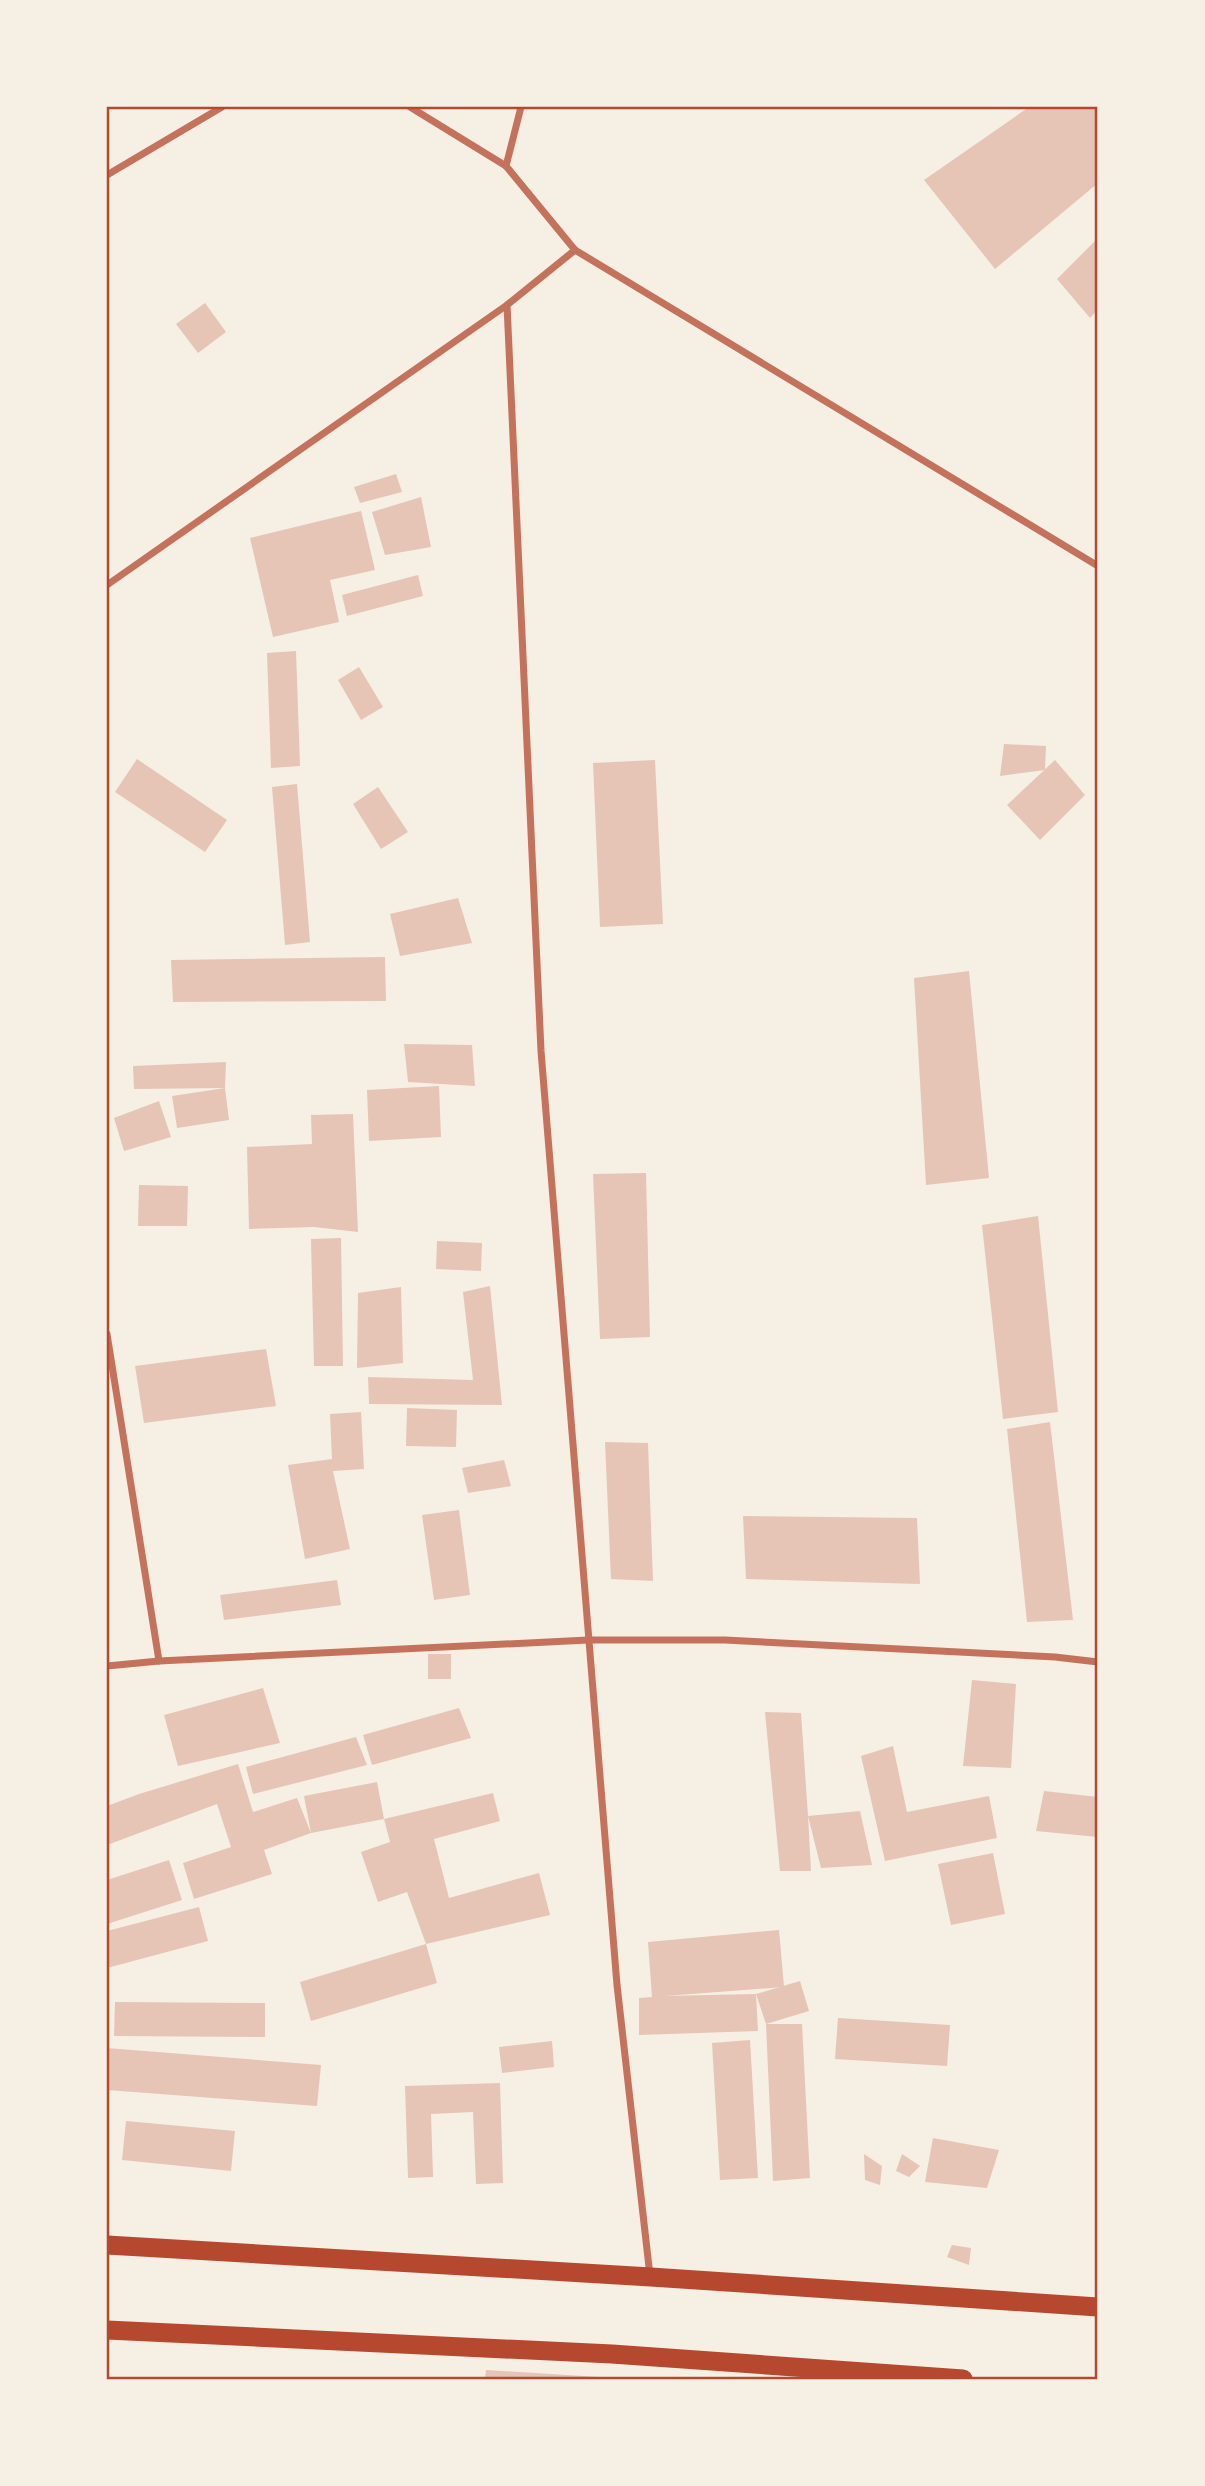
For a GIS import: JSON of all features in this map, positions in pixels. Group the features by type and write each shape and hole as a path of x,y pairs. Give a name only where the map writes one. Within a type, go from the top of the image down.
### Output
{"highway":[{"path":"107,2245 1098,2307"},
{"path":"107,2330 612,2354 963,2379"}],"street":[{"path":"107,175 222,107"},
{"path":"410,107 506,166 575,250 1098,566"},
{"path":"506,166 521,107"},
{"path":"107,585 507,305 575,250"},
{"path":"507,305 541,1051 617,1985 650,2277"},
{"path":"107,1334 159,1661"},
{"path":"107,1666 159,1661 588,1640 725,1640 1055,1657 1098,1662"}],"building":[{"path":"1029,107 1098,107 1098,183 995,269 924,180"},
{"path":"1098,238 1098,309 1090,318 1057,279"},
{"path":"205,303 226,332 198,353 176,324"},
{"path":"396,474 402,492 360,503 354,487"},
{"path":"421,497 431,547 385,555 372,512"},
{"path":"361,511 375,570 330,580 339,622 273,637 250,538"},
{"path":"418,575 423,596 347,616 342,595"},
{"path":"296,651 300,766 271,768 267,653"},
{"path":"359,667 383,707 361,720 338,680"},
{"path":"1004,744 1046,746 1045,770 1000,776"},
{"path":"137,759 227,820 205,852 115,792"},
{"path":"655,760 663,924 600,927 593,763"},
{"path":"1055,760 1085,795 1040,840 1007,805"},
{"path":"297,784 310,942 285,945 272,787"},
{"path":"378,787 408,832 381,849 353,804"},
{"path":"458,898 472,943 400,956 390,914"},
{"path":"385,957 386,1001 173,1002 171,960"},
{"path":"969,971 989,1178 926,1185 914,978"},
{"path":"404,1044 472,1045 475,1086 408,1082"},
{"path":"226,1062 225,1088 134,1089 133,1066"},
{"path":"439,1086 441,1137 369,1141 367,1090"},
{"path":"225,1088 229,1120 177,1128 172,1096"},
{"path":"159,1101 171,1137 124,1151 114,1118"},
{"path":"353,1114 358,1232 314,1227 249,1229 247,1147 312,1144 311,1115"},
{"path":"646,1173 650,1337 600,1339 593,1174"},
{"path":"139,1185 188,1186 187,1226 138,1226"},
{"path":"1038,1216 1058,1412 1003,1419 982,1225"},
{"path":"341,1238 343,1366 314,1366 311,1239"},
{"path":"437,1241 482,1243 481,1271 436,1269"},
{"path":"490,1286 502,1405 369,1404 368,1377 473,1380 463,1292"},
{"path":"401,1287 403,1363 357,1368 358,1293"},
{"path":"266,1349 276,1406 144,1423 135,1366"},
{"path":"407,1408 457,1410 456,1447 406,1446"},
{"path":"361,1412 364,1469 333,1471 350,1549 305,1559 288,1465 332,1459 330,1414"},
{"path":"1050,1422 1073,1620 1027,1622 1007,1429"},
{"path":"605,1442 648,1443 653,1581 611,1579"},
{"path":"504,1460 511,1486 468,1493 462,1468"},
{"path":"459,1510 470,1595 434,1600 422,1515"},
{"path":"743,1516 917,1518 920,1584 746,1579"},
{"path":"337,1580 341,1605 224,1620 220,1595"},
{"path":"428,1654 451,1654 451,1679 428,1679"},
{"path":"972,1680 1016,1684 1011,1768 963,1766"},
{"path":"263,1688 280,1743 178,1766 164,1715"},
{"path":"459,1708 471,1738 372,1765 363,1735"},
{"path":"765,1712 801,1713 811,1871 780,1871"},
{"path":"356,1737 367,1765 253,1794 246,1767"},
{"path":"893,1746 907,1812 989,1796 997,1838 885,1861 861,1756"},
{"path":"238,1764 253,1812 297,1798 311,1833 264,1850 272,1874 194,1899 183,1863 231,1847 217,1804 107,1845 107,1806"},
{"path":"377,1782 384,1819 311,1833 304,1796"},
{"path":"1044,1791 1098,1797 1098,1837 1036,1831"},
{"path":"493,1793 500,1821 434,1839 449,1898 539,1873 550,1915 426,1944 407,1892 378,1902 361,1852 390,1842 384,1819"},
{"path":"860,1811 872,1865 821,1868 808,1816"},
{"path":"993,1853 1005,1914 951,1925 938,1864"},
{"path":"169,1860 182,1900 107,1924 107,1880"},
{"path":"199,1907 208,1941 107,1968 107,1931"},
{"path":"779,1930 784,1987 665,1996 756,1994 758,2031 639,2035 639,1998 652,1997 648,1942"},
{"path":"426,1944 437,1983 311,2021 300,1982"},
{"path":"800,1981 809,2011 766,2024 756,1994"},
{"path":"115,2002 265,2003 265,2037 114,2036"},
{"path":"838,2018 950,2025 947,2066 835,2059"},
{"path":"766,2024 802,2024 810,2178 773,2181"},
{"path":"750,2040 758,2178 720,2180 712,2043"},
{"path":"552,2041 554,2067 502,2073 499,2047"},
{"path":"107,2048 321,2065 317,2106 107,2090"},
{"path":"500,2083 503,2183 476,2184 473,2112 431,2114 433,2177 408,2178 405,2086"},
{"path":"126,2121 235,2131 231,2171 122,2160"},
{"path":"933,2138 999,2150 987,2188 925,2182"},
{"path":"864,2154 882,2166 880,2185 865,2180"},
{"path":"902,2154 920,2166 909,2177 896,2171"},
{"path":"952,2245 971,2248 969,2265 947,2257"},
{"path":"486,2370 599,2377 599,2379 485,2379"}]}
